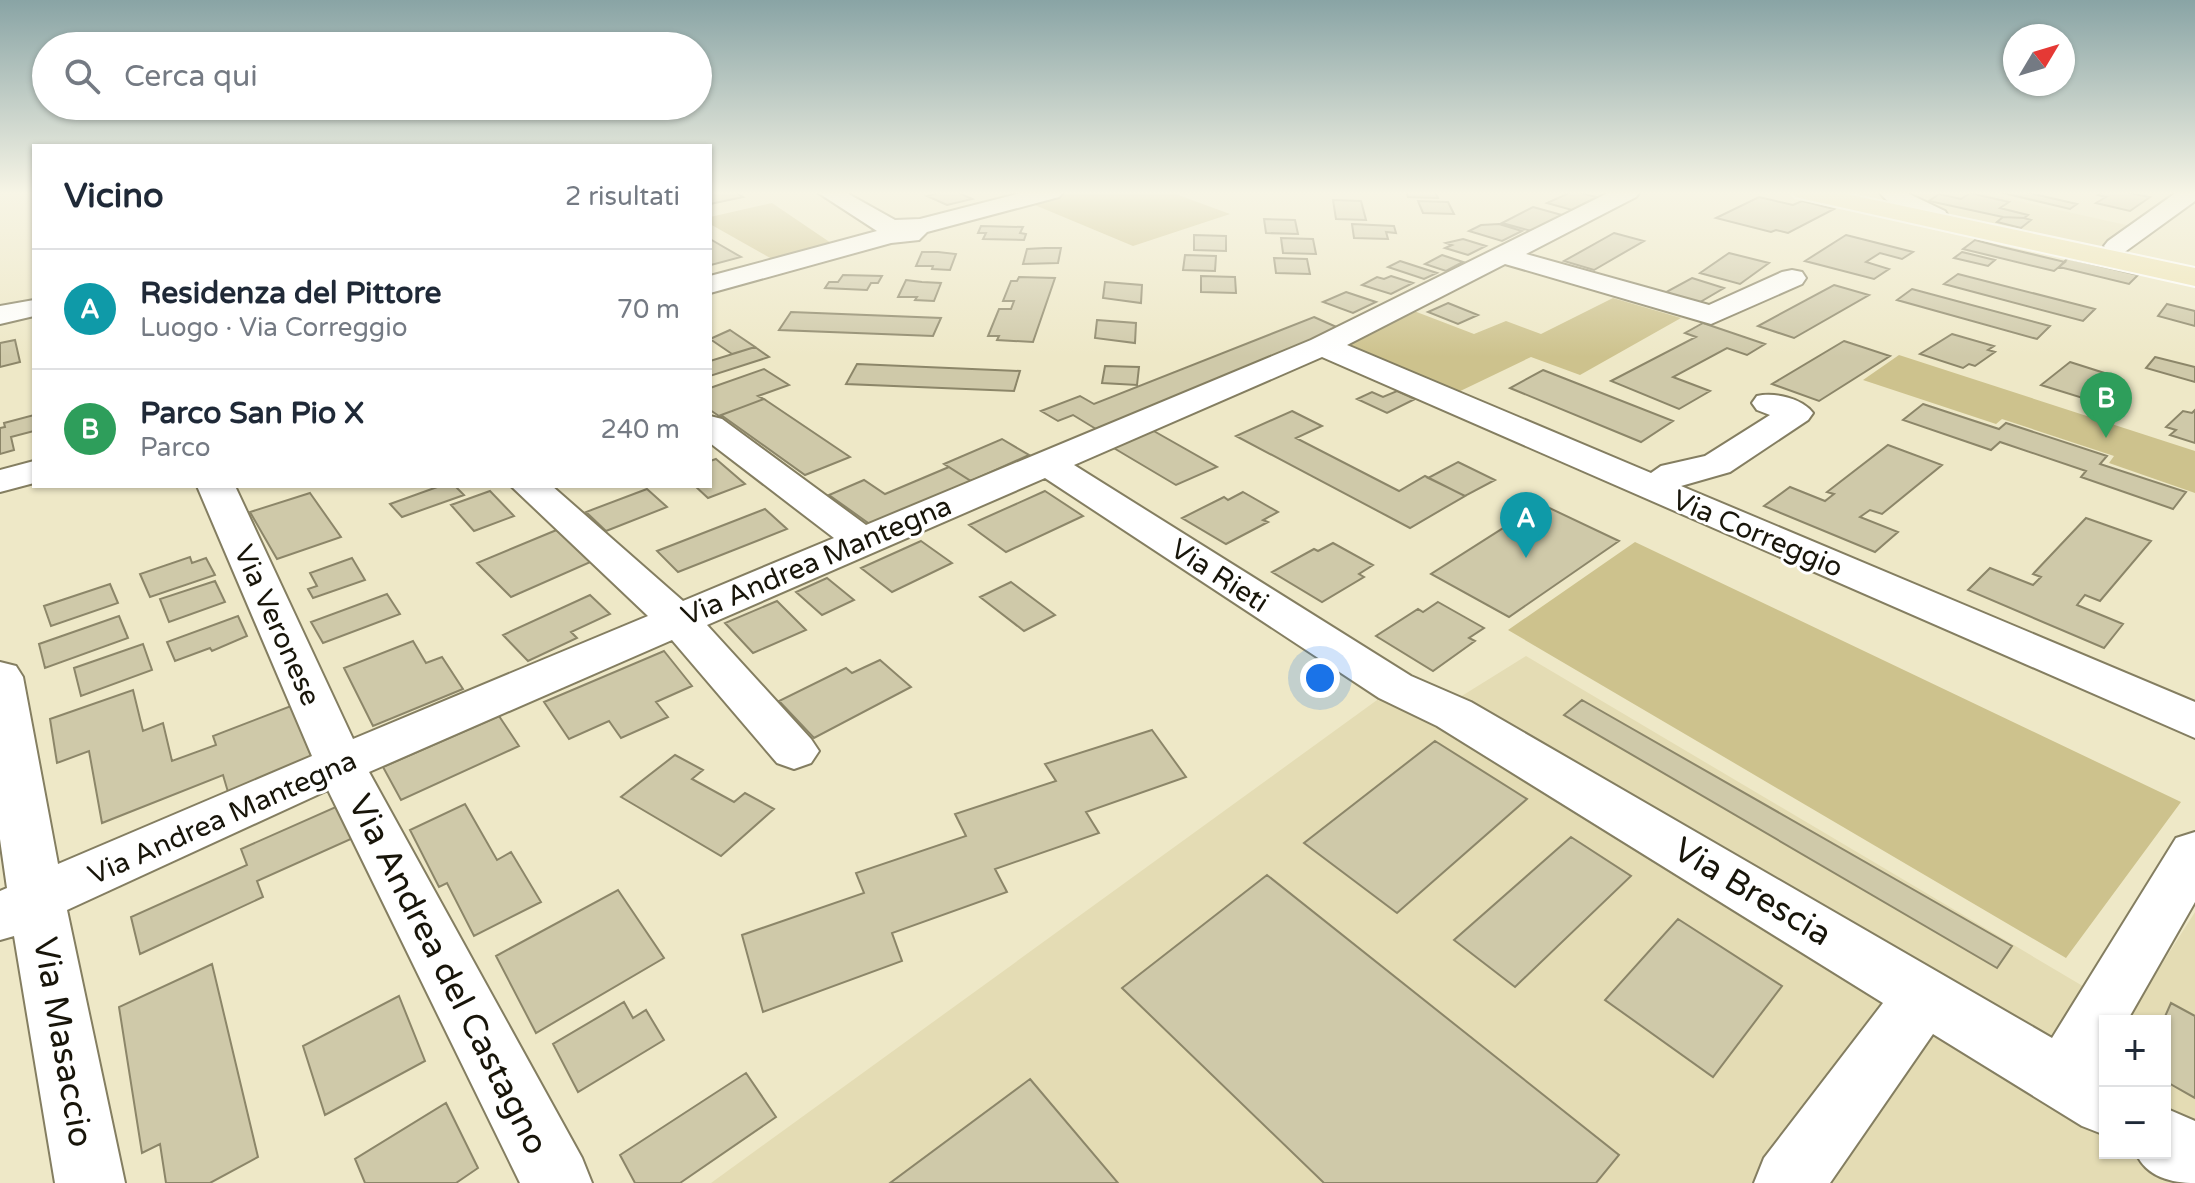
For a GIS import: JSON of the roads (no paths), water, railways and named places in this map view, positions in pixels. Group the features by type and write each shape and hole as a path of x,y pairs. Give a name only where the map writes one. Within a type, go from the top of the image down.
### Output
{"main road":[{"path":"2057,247 2185,275"},
{"path":"2068,247 2185,275"}],"street":[{"path":"712,284 838,247"},
{"name":"Via Andrea Mantegna","path":"18,909 102,868 340,764 1322,346 1517,247"},
{"path":"1501,255 1711,315 1792,278"},
{"path":"0,315 32,308"},
{"name":"Via Correggio","path":"1322,346 2195,721"},
{"path":"1653,488 1674,474 1717,464 1796,413 1769,403"},
{"path":"712,428 863,541"},
{"name":"Via Rieti","path":"1045,462 1395,687"},
{"path":"0,481 32,473"},
{"name":"Via Veronese","path":"217,488 340,764"},
{"path":"532,488 677,619 794,751"},
{"name":"Via Masaccio","path":"0,677 18,909 90,1183"},
{"name":"Via Brescia","path":"1395,687 1454,714 2085,1091"},
{"name":"Via Andrea del Castagno","path":"340,764 557,1183"},
{"path":"2085,1091 2108,998 2195,853"},
{"path":"1789,1183 1926,994"},
{"path":"2171,1145 2195,1159"}],"place":[{"name":"Parco San Pio X","path":"2106,438"},
{"name":"Residenza del Pittore","path":"1526,558"}]}
